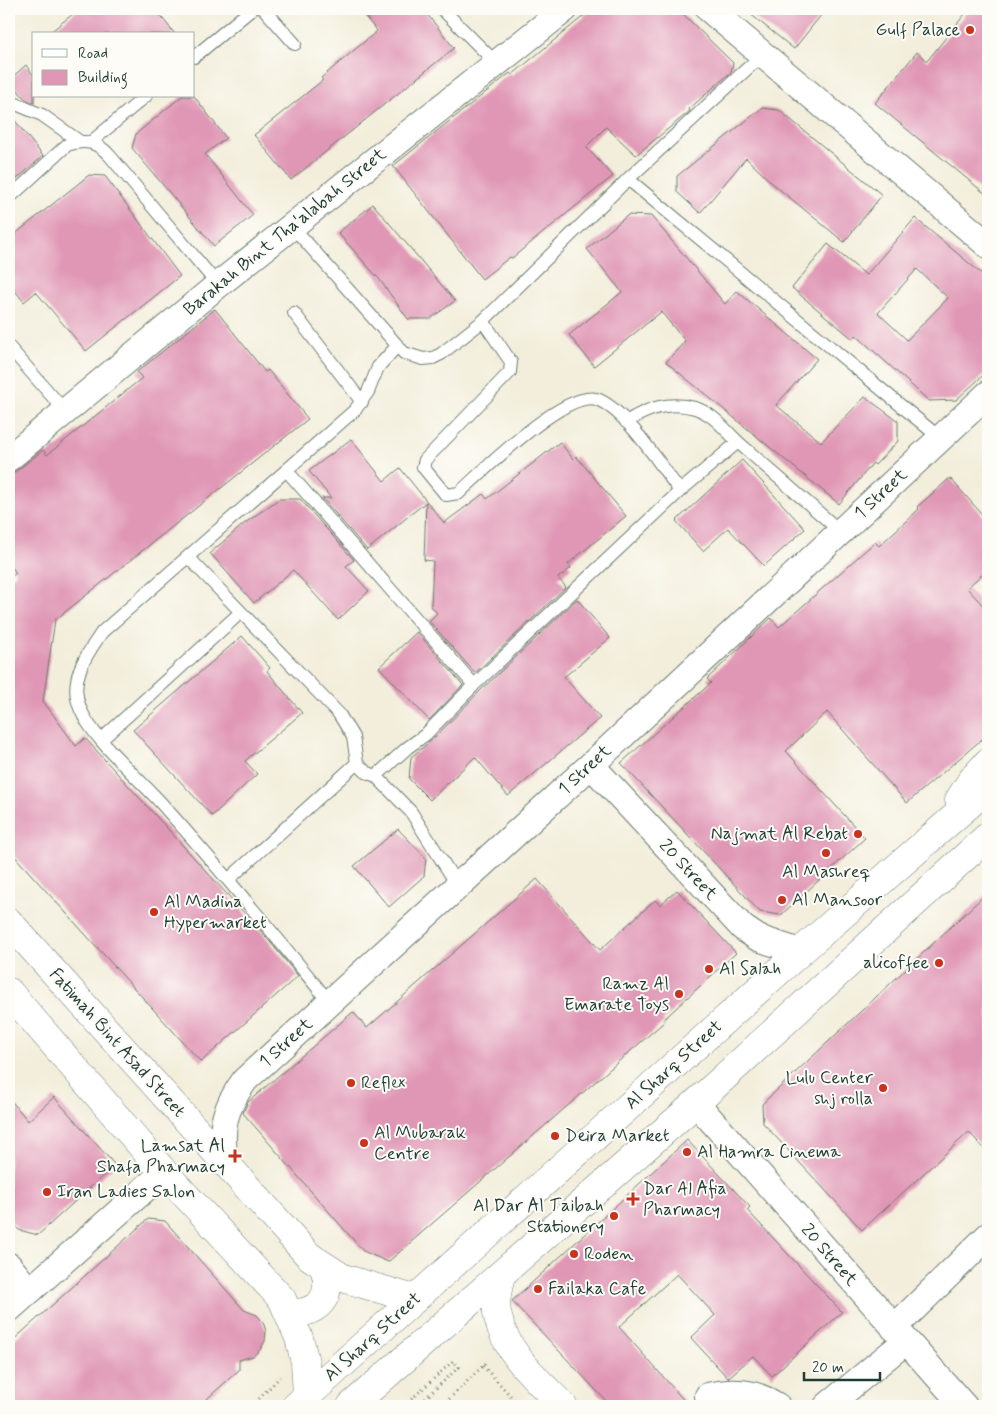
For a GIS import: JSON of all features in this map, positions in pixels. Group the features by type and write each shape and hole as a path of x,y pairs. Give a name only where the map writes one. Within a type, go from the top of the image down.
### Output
{"main road":[{"path":"946,825 971,781 988,762"},
{"name":"Al Sharq Street","path":"302,1401 800,952 988,788"},
{"path":"352,1406 696,1102 983,844"},
{"name":"Fatimah Bint Asad Street","path":"9,922 296,1244 324,1268 364,1286 414,1300"},
{"path":"9,992 164,1172 271,1285 290,1314 299,1338 305,1362 302,1401"},
{"path":"290,1314 303,1314 314,1309 322,1301 327,1290 328,1279 324,1268"},
{"path":"501,1275 496,1295 498,1317 508,1342 522,1361 563,1406"}],"street":[{"name":"Barakah Bint Tha'alabah Street","path":"9,458 218,285 565,9"},
{"path":"709,9 988,245"},
{"name":"1 Street","path":"226,1165 221,1142 223,1120 231,1098 245,1080 591,765 988,394"},
{"name":"20 Street","path":"591,765 743,928 758,938 800,952"},
{"name":"20 Street","path":"696,1102 964,1406"},
{"path":"9,1309 164,1172"},
{"path":"827,1406 900,1335 988,1236"},
{"path":"9,1266 29,1291"},
{"path":"708,1396 738,1392 760,1397 777,1406"}],"lane":[{"path":"195,56 252,9"},
{"path":"264,9 295,44"},
{"path":"442,9 497,64"},
{"path":"292,226 397,346 413,358 433,358 483,321 628,179 762,54"},
{"path":"9,198 67,145 85,141 143,98"},
{"path":"9,101 42,115 85,141 102,147 218,285"},
{"path":"628,179 940,438"},
{"path":"294,313 362,402"},
{"path":"483,321 512,362 510,372 425,460 423,467 446,495 459,493 530,430 563,406 580,400 597,399 612,408 626,422 680,491"},
{"path":"330,1003 229,879 101,740 79,708 76,684 82,661 102,632 287,471 362,402 378,367 397,346"},
{"path":"9,347 65,411"},
{"path":"626,422 642,412 660,406 679,405 697,409 714,418 738,442 840,532"},
{"path":"376,776 436,725 474,685 680,491 738,442"},
{"path":"287,471 474,685"},
{"path":"188,556 347,725 353,737 357,763 366,772 376,776 411,812 458,886"},
{"path":"101,740 241,612"},
{"path":"229,879 357,763"}],"path":[{"path":"442,1406 508,1342"},
{"path":"404,1406 453,1360 459,1366 417,1406"},
{"path":"483,1366 520,1406"},
{"path":"252,1406 271,1387"}],"building":[{"path":"79,9 155,9 173,32 50,32"},
{"path":"359,9 423,9 454,48 291,180 254,135 323,80 321,78 377,31"},
{"path":"592,9 678,9 733,63 731,72 689,109 690,111 636,155 606,127 586,147 613,176 512,258 510,257 482,279 393,166 510,73 512,75"},
{"path":"744,9 826,9 794,49"},
{"path":"969,9 988,9 988,196 875,103 917,52 927,61"},
{"path":"26,65 32,73 32,98 34,98 34,103 25,99 9,80"},
{"path":"195,97 226,138 205,154 253,215 214,246 132,148 136,134 180,98"},
{"path":"762,108 779,110 882,195 844,242 773,184 746,158 700,213 677,192 677,176"},
{"path":"9,113 43,156 9,186"},
{"path":"89,175 105,176 180,276 86,351 36,292 24,302 9,283 9,239"},
{"path":"373,204 455,301 430,319 408,319 380,280 338,233"},
{"path":"628,215 651,216 725,304 737,291 817,359 776,405 821,442 865,397 898,421 898,441 875,465 873,463 839,504 666,362 685,341 661,312 594,366 569,335 622,292 587,249"},
{"path":"915,218 988,279 988,371 956,400 929,401 856,335 853,339 792,288 828,244 866,275","holes":["917,269 948,298 907,340 878,313"]},
{"path":"215,309 265,372 268,370 308,419 55,620 43,701 76,746 85,738 266,937 298,976 201,1062 9,850 9,579 16,573 9,563 9,477 43,450 47,455 142,378 137,372"},
{"path":"351,439 384,481 400,468 444,523 483,494 487,499 560,442 573,459 576,456 626,516 568,564 571,568 558,578 566,587 475,673 429,621 437,613 431,606 433,561 424,560 426,502 367,550 322,498 331,498 309,471"},
{"path":"742,460 805,529 764,566 728,528 703,551 676,521"},
{"path":"950,478 988,521 988,569 967,588 988,611 988,734 907,803 827,712 786,751 865,838 781,915 760,912 621,763 711,683 707,679 771,618 779,627 875,542 879,546 919,509 917,507"},
{"path":"279,499 300,499 354,560 346,566 369,591 338,620 293,570 254,603 210,553 245,523"},
{"path":"577,599 610,638 564,677 600,718 508,796 475,757 430,800 409,779 411,757 431,741 480,691"},
{"path":"417,632 463,685 429,720 379,667"},
{"path":"242,636 270,668 267,671 302,713 245,761 257,774 212,816 133,730"},
{"path":"398,829 426,858 424,876 389,907 354,866"},
{"path":"537,879 600,950 655,900 660,905 677,890 736,953 663,1020 664,1022 388,1262 363,1251 243,1113 248,1102 353,1012 367,1028"},
{"name":"Lulu Center shj rolla","path":"988,892 988,1153 969,1132 862,1230 763,1123 762,1104"},
{"name":"Iran Ladies Salon","path":"54,1097 115,1165 38,1235 19,1230 9,1219 9,1098 28,1121"},
{"path":"687,1140 750,1207 747,1210 842,1312 772,1376 753,1356 728,1378 691,1338 715,1315 677,1274 619,1327 689,1406 611,1406 512,1301"},
{"path":"148,1219 165,1221 244,1310 257,1315 263,1322 266,1331 265,1341 260,1350 253,1356 239,1360 239,1370 199,1406 9,1406 9,1344"}],"place":[{"name":"Gulf Palace","path":"970,30"},
{"name":"Najmat Al Rebat","path":"858,834"},
{"name":"Al Mashreq","path":"826,853"},
{"name":"Al Mansoor","path":"782,900"},
{"name":"Al Madina Hypermarket","path":"154,912"},
{"name":"alicoffee","path":"939,963"},
{"name":"Al Salah","path":"709,969"},
{"name":"Ramz Al Emarate Toys","path":"679,994"},
{"name":"Reflex","path":"351,1083"},
{"name":"Lulu Center shj rolla","path":"883,1088"},
{"name":"Deira Market","path":"555,1136"},
{"name":"Al Mubarak Centre","path":"364,1143"},
{"name":"Al Hamra Cinema","path":"687,1152"},
{"name":"Lamsat Al Shafa Pharmacy","path":"235,1156"},
{"name":"Iran Ladies Salon","path":"47,1192"},
{"name":"Dar Al Afia Pharmacy","path":"633,1199"},
{"name":"Al Dar Al Taibah Stationery","path":"614,1216"},
{"name":"Roden","path":"574,1254"},
{"name":"Failaka Cafe","path":"538,1289"}]}
